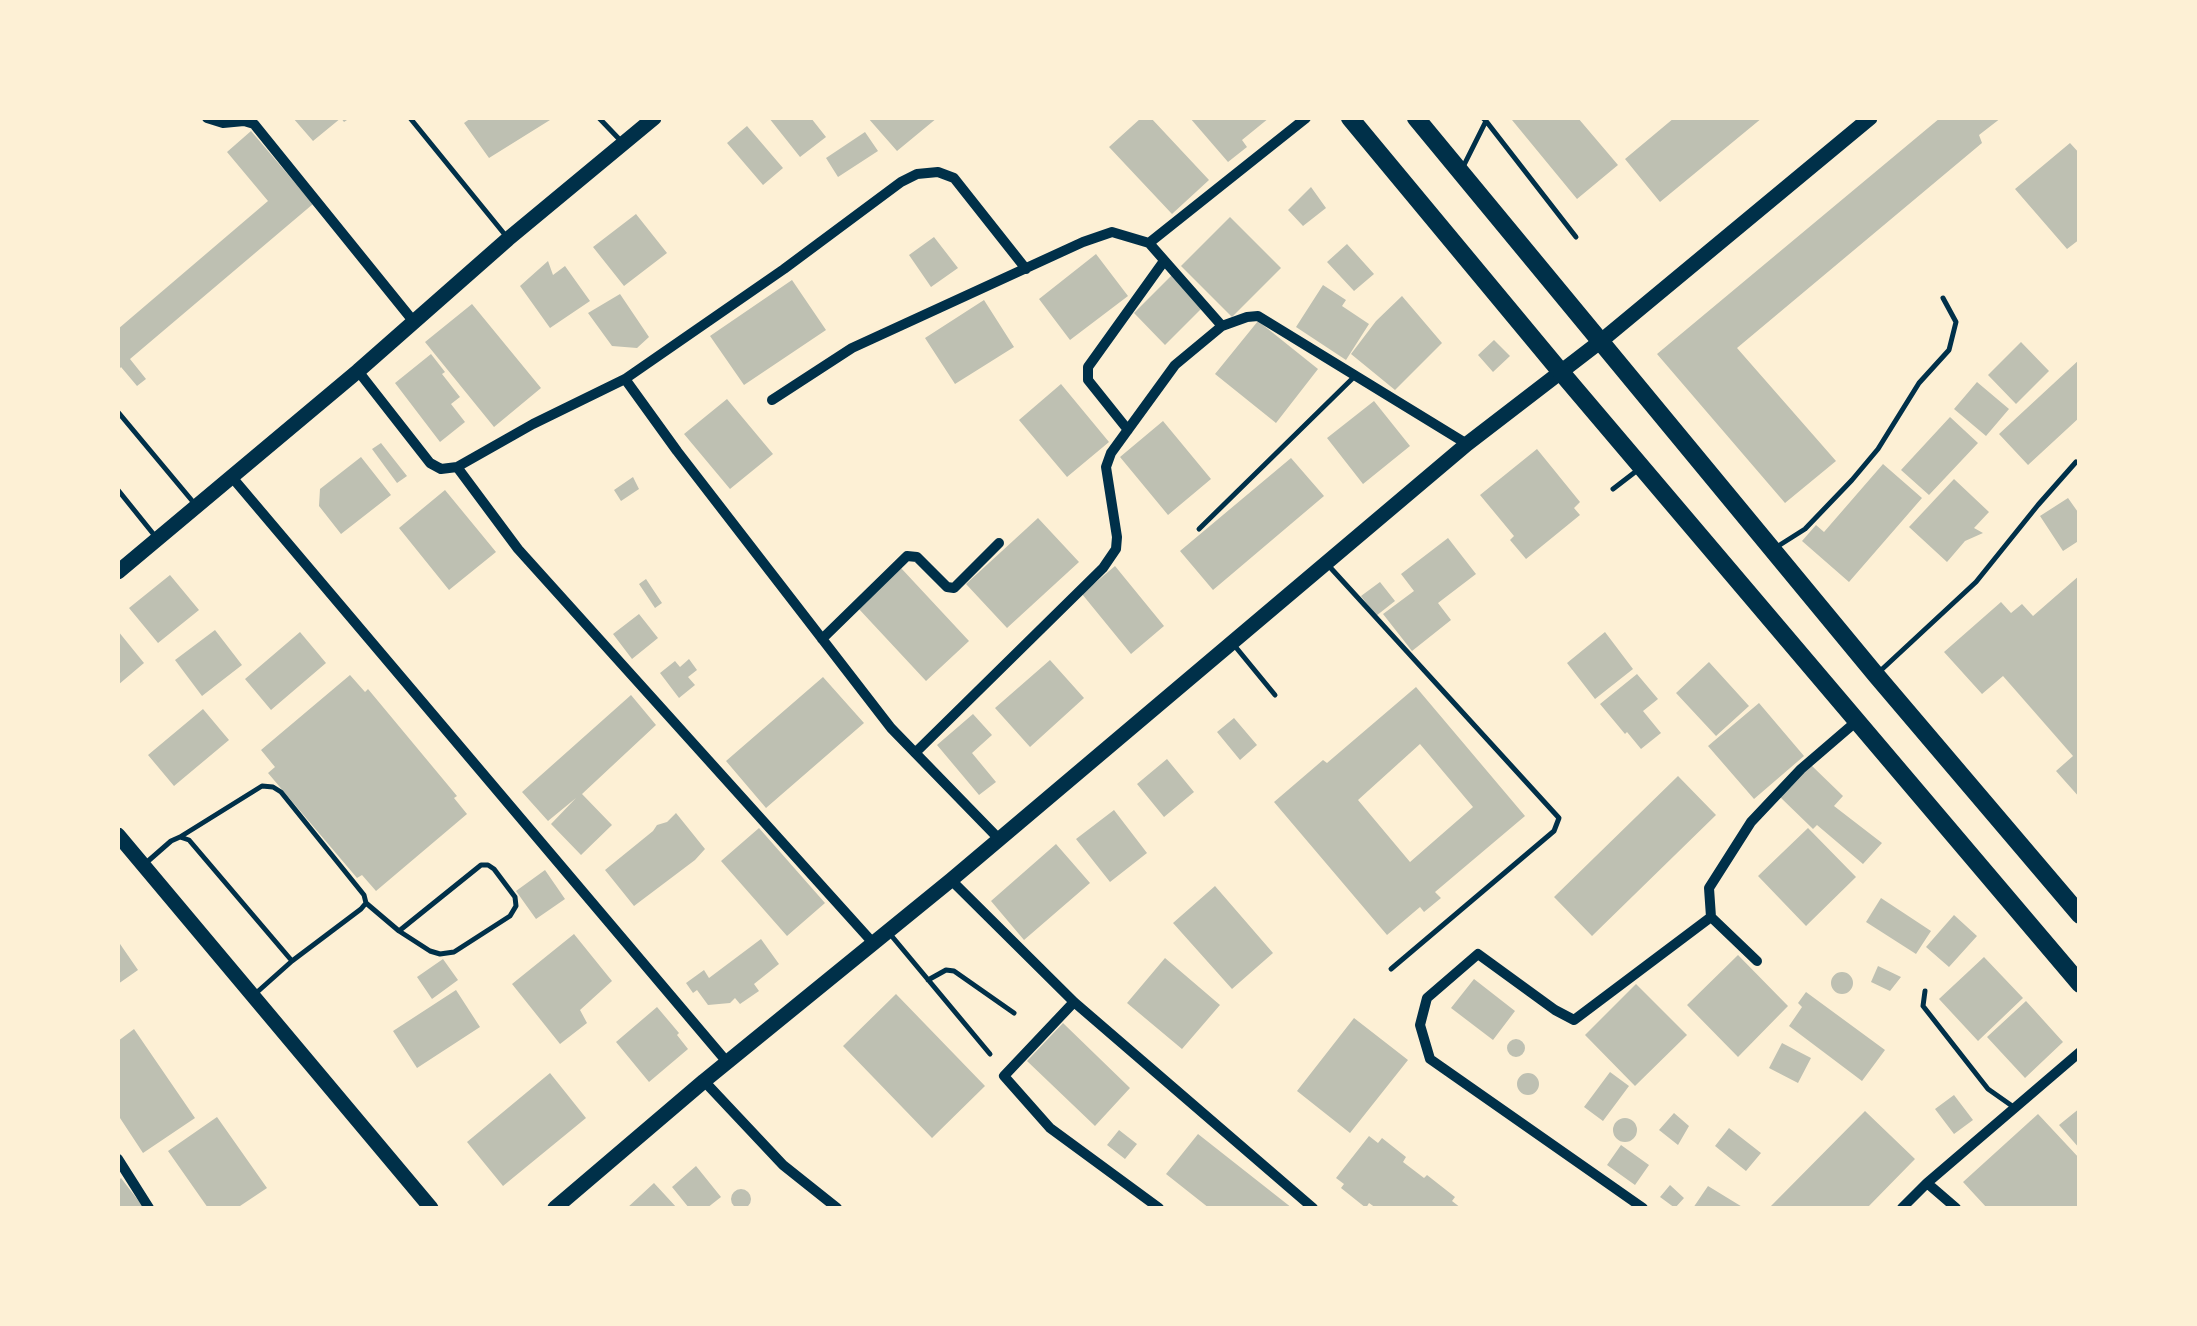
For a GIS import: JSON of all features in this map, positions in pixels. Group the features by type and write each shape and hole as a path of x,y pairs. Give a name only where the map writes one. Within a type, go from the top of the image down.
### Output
{"main road":[{"path":"118,572 654,118"},
{"path":"1350,118 2080,984"},
{"path":"1416,118 1876,675 2080,915"},
{"path":"555,1208 1467,444 1601,341 1870,118"},
{"path":"118,835 431,1208"}],"street":[{"path":"208,118 223,123 254,124 414,322"},
{"path":"1148,243 1306,118"},
{"path":"358,371 430,462 441,469 458,467 532,424 625,379 917,174 938,172 954,178 1026,269"},
{"path":"772,400 852,348 1112,232 1148,243 1222,326"},
{"path":"1128,430 1088,380 1088,367 1164,261"},
{"path":"916,752 1103,568 1116,548 1117,537 1106,468 1111,453 1175,365 1222,326 1258,316 1467,444"},
{"path":"625,379 892,728 1000,839"},
{"path":"458,467 518,550 874,944"},
{"path":"231,476 728,1062"},
{"path":"822,639 907,556 916,558 947,587 954,588 999,543"},
{"path":"1757,961 1711,917 1708,888 1751,822 1801,768 1858,720"},
{"path":"951,880 1074,1002 1313,1208"},
{"path":"1642,1208 1430,1059 1420,1026 1428,998 1478,954 1554,1010 1574,1020 1711,917"},
{"path":"1074,1002 1004,1076 1050,1128 1159,1208"},
{"path":"1902,1208 2080,1052"},
{"path":"704,1081 783,1165 837,1208"},
{"path":"118,1159 149,1208"},
{"path":"1927,1183 1956,1208"}],"lane":[{"path":"410,118 508,239"},
{"path":"599,118 623,144"},
{"path":"1461,170 1484,119 1576,237"},
{"path":"1772,549 1806,529 1852,480 1878,449 1918,383 1948,350 1956,322 1943,298"},
{"path":"1199,529 1355,376"},
{"path":"118,412 196,505"},
{"path":"1876,675 1976,582 2076,462"},
{"path":"1613,489 1642,467"},
{"path":"118,490 157,539"},
{"path":"1326,563 1560,818 1554,831 1391,969"},
{"path":"1232,642 1275,695"},
{"path":"143,865 171,841 262,786 273,786 364,894 366,903 399,931 430,952 454,952 510,916 516,906 515,897 494,869 481,865 399,931"},
{"path":"180,837 189,840 292,961"},
{"path":"252,996 366,903"},
{"path":"888,932 990,1054"},
{"path":"928,980 946,970 954,971 1014,1012"},
{"path":"1925,991 1922,1006 1988,1089 2014,1108"}],"building":[{"path":"293,118 341,118 313,141"},
{"path":"471,118 550,120 489,158 464,123"},
{"path":"769,118 811,118 826,137 800,157"},
{"path":"868,118 937,118 897,151"},
{"path":"1141,118 1151,118 1209,180 1172,214 1109,147"},
{"path":"1190,118 1269,118 1242,140 1247,147 1228,162"},
{"path":"1578,118 1618,165 1577,199 1512,120"},
{"path":"1674,118 1762,118 1660,202 1625,159"},
{"path":"1940,118 2001,118 1979,135 1982,143 1737,348 1836,461 1785,503 1657,354"},
{"path":"747,126 783,168 763,185 727,143"},
{"path":"251,131 313,204 130,359 146,379 137,386 121,367 118,371 118,329 268,201 227,152"},
{"path":"865,132 878,151 838,177 826,158"},
{"path":"2070,143 2080,154 2080,239 2067,249 2015,189"},
{"path":"1311,187 1326,208 1303,226 1288,210"},
{"path":"636,214 667,253 624,286 593,247"},
{"path":"1230,217 1281,268 1232,317 1181,266"},
{"path":"934,237 958,268 931,287 909,255"},
{"path":"1347,244 1374,274 1354,291 1327,262"},
{"path":"1096,254 1128,296 1070,340 1039,299"},
{"path":"548,261 553,275 565,266 590,301 550,328 520,286"},
{"path":"1172,275 1204,306 1165,345 1134,313"},
{"path":"792,280 826,330 744,385 710,336"},
{"path":"1323,285 1346,300 1342,306 1369,324 1346,360 1296,327"},
{"path":"620,294 649,337 637,348 612,346 588,313"},
{"path":"1402,296 1442,343 1395,390 1351,354 1376,321"},
{"path":"984,300 1014,347 955,384 925,338"},
{"path":"472,304 541,388 494,427 425,342"},
{"path":"1258,321 1318,369 1276,423 1215,374"},
{"path":"1494,340 1510,356 1493,372 1478,355"},
{"path":"2021,342 2049,371 2016,404 1988,375"},
{"path":"431,354 460,397 451,404 465,422 440,442 395,383"},
{"path":"2080,359 2080,417 2028,465 1999,434"},
{"path":"1977,382 2009,409 1986,436 1954,409"},
{"path":"1061,384 1109,442 1067,477 1019,420"},
{"path":"727,399 773,454 730,489 684,434"},
{"path":"1374,401 1410,446 1363,484 1327,438"},
{"path":"1950,417 1978,443 1929,495 1901,470"},
{"path":"1163,421 1211,479 1168,515 1120,457"},
{"path":"381,443 407,476 397,483 372,449"},
{"path":"1537,449 1580,502 1574,508 1580,515 1526,559 1510,540 1514,536 1480,495"},
{"path":"361,457 391,495 341,534 319,506 320,489"},
{"path":"1291,458 1324,496 1213,590 1180,551"},
{"path":"1883,464 1922,498 1849,582 1802,541 1816,525 1824,532"},
{"path":"633,477 639,489 621,501 614,490"},
{"path":"1954,479 1989,512 1974,528 1983,533 1965,541 1947,562 1909,527"},
{"path":"445,490 496,552 449,590 399,528"},
{"path":"2068,498 2080,515 2080,540 2063,551 2040,516"},
{"path":"1038,518 1079,562 1007,628 966,584"},
{"path":"1448,538 1476,574 1438,603 1451,620 1412,651 1383,614 1414,591 1401,574"},
{"path":"1115,566 1164,626 1131,654 1082,594"},
{"path":"901,568 969,641 926,681 858,608"},
{"path":"170,575 199,610 158,643 129,608"},
{"path":"2080,575 2080,798 2056,771 2073,756 2003,676 1982,694 1944,652 2001,602 2011,613 2022,604 2033,616"},
{"path":"646,579 662,603 655,608 639,584"},
{"path":"1380,582 1395,601 1376,616 1361,596"},
{"path":"639,614 658,638 632,659 613,634"},
{"path":"215,630 242,665 202,696 175,660"},
{"path":"118,631 144,663 118,685"},
{"path":"300,632 326,663 271,710 245,679"},
{"path":"1605,632 1633,669 1595,699 1567,663"},
{"path":"689,659 697,670 688,677 695,685 679,698 660,673 675,661 680,667"},
{"path":"1050,660 1084,698 1030,747 995,708"},
{"path":"1709,662 1749,706 1716,736 1676,693"},
{"path":"1637,674 1658,699 1643,711 1661,733 1641,749 1600,704"},
{"path":"350,675 365,692 368,689 457,796 454,798 467,814 376,891 362,875 357,878 268,773 275,767 261,750"},
{"path":"823,677 864,723 766,808 726,761"},
{"path":"1416,687 1525,816 1435,892 1441,898 1424,912 1420,907 1387,935 1274,802 1323,760 1327,763","holes":["1420,744 1473,807 1410,862 1358,800"]},
{"path":"631,695 656,725 582,794 612,825 581,855 551,824 576,798 548,821 522,792"},
{"path":"1759,703 1804,756 1754,799 1708,746"},
{"path":"203,709 229,740 174,786 148,755"},
{"path":"973,714 992,735 972,753 996,782 979,795 937,745"},
{"path":"1234,718 1257,745 1240,760 1217,732"},
{"path":"1167,759 1194,792 1164,817 1137,784"},
{"path":"1810,764 1843,796 1834,806 1882,843 1863,864 1817,825 1813,829 1779,796"},
{"path":"1678,776 1716,815 1592,936 1554,897"},
{"path":"1114,810 1147,853 1110,882 1076,839"},
{"path":"676,813 705,849 634,906 605,870"},
{"path":"759,828 825,903 787,936 721,861"},
{"path":"1808,828 1856,877 1806,926 1758,876"},
{"path":"1056,844 1090,883 1024,940 991,901"},
{"path":"545,870 565,899 536,919 516,891"},
{"path":"1215,886 1273,953 1232,989 1173,923"},
{"path":"1881,898 1931,931 1916,954 1866,922"},
{"path":"1954,915 1977,936 1949,967 1926,947"},
{"path":"574,934 612,981 580,1010 587,1023 560,1044 512,984"},
{"path":"761,939 779,964 754,984 759,991 740,1004 735,998 730,1003 708,1005 686,983 704,970 709,978"},
{"path":"118,941 138,970 118,984"},
{"path":"1738,955 1788,1006 1738,1057 1687,1005"},
{"path":"1984,957 2023,998 1978,1041 1939,999"},
{"path":"1165,958 1220,1005 1182,1049 1127,1003"},
{"path":"443,959 458,980 432,999 417,977"},
{"path":"1878,966 1901,977 1890,991 1871,982"},
{"path":"1842,972 1850,975 1850,991 1842,994 1834,991 1831,983 1834,975"},
{"path":"1474,979 1515,1011 1493,1040 1451,1008"},
{"path":"1636,984 1687,1035 1635,1086 1585,1035"},
{"path":"456,990 480,1027 417,1068 393,1031"},
{"path":"1806,992 1885,1050 1862,1081 1789,1026 1802,1007 1798,1003"},
{"path":"896,994 985,1086 932,1138 843,1046"},
{"path":"2026,1001 2063,1042 2025,1078 1987,1037"},
{"path":"657,1007 688,1049 649,1082 616,1042"},
{"path":"1354,1018 1408,1060 1350,1133 1297,1091"},
{"path":"1063,1023 1130,1088 1095,1126 1027,1061"},
{"path":"134,1029 195,1118 143,1153 118,1115 118,1041"},
{"path":"1516,1039 1523,1041 1523,1055 1516,1057 1509,1055 1507,1048 1509,1041"},
{"path":"1782,1043 1811,1058 1798,1083 1769,1068"},
{"path":"1610,1072 1629,1086 1603,1121 1584,1107"},
{"path":"550,1073 586,1118 503,1186 467,1142"},
{"path":"1528,1073 1536,1076 1536,1092 1528,1095 1520,1092 1517,1084 1520,1076"},
{"path":"1954,1095 1973,1120 1954,1134 1935,1109"},
{"path":"2080,1108 2080,1149 2059,1125"},
{"path":"1865,1111 1915,1159 1867,1208 1769,1208"},
{"path":"1674,1113 1689,1126 1678,1145 1659,1130"},
{"path":"2038,1114 2080,1159 2080,1208 1987,1208 1963,1182"},
{"path":"217,1117 267,1188 237,1208 208,1208 168,1151"},
{"path":"1625,1118 1634,1121 1634,1139 1625,1142 1616,1139 1613,1130 1616,1121"},
{"path":"1729,1128 1761,1153 1746,1171 1715,1146"},
{"path":"1119,1130 1137,1144 1125,1159 1107,1145"},
{"path":"1198,1134 1292,1208 1209,1208 1166,1174"},
{"path":"1369,1136 1378,1143 1382,1138 1406,1157 1403,1162 1455,1197 1452,1201 1461,1208 1376,1208 1369,1203 1366,1208 1341,1188 1344,1184 1336,1178"},
{"path":"1621,1145 1649,1165 1635,1185 1607,1165"},
{"path":"696,1166 721,1197 707,1208 689,1208 672,1187"},
{"path":"121,1178 144,1208 118,1208"},
{"path":"654,1183 677,1208 627,1208"},
{"path":"1670,1185 1684,1198 1675,1208 1660,1197"},
{"path":"1708,1186 1744,1208 1693,1208"},
{"path":"741,1189 751,1199 741,1209 731,1199"}]}
